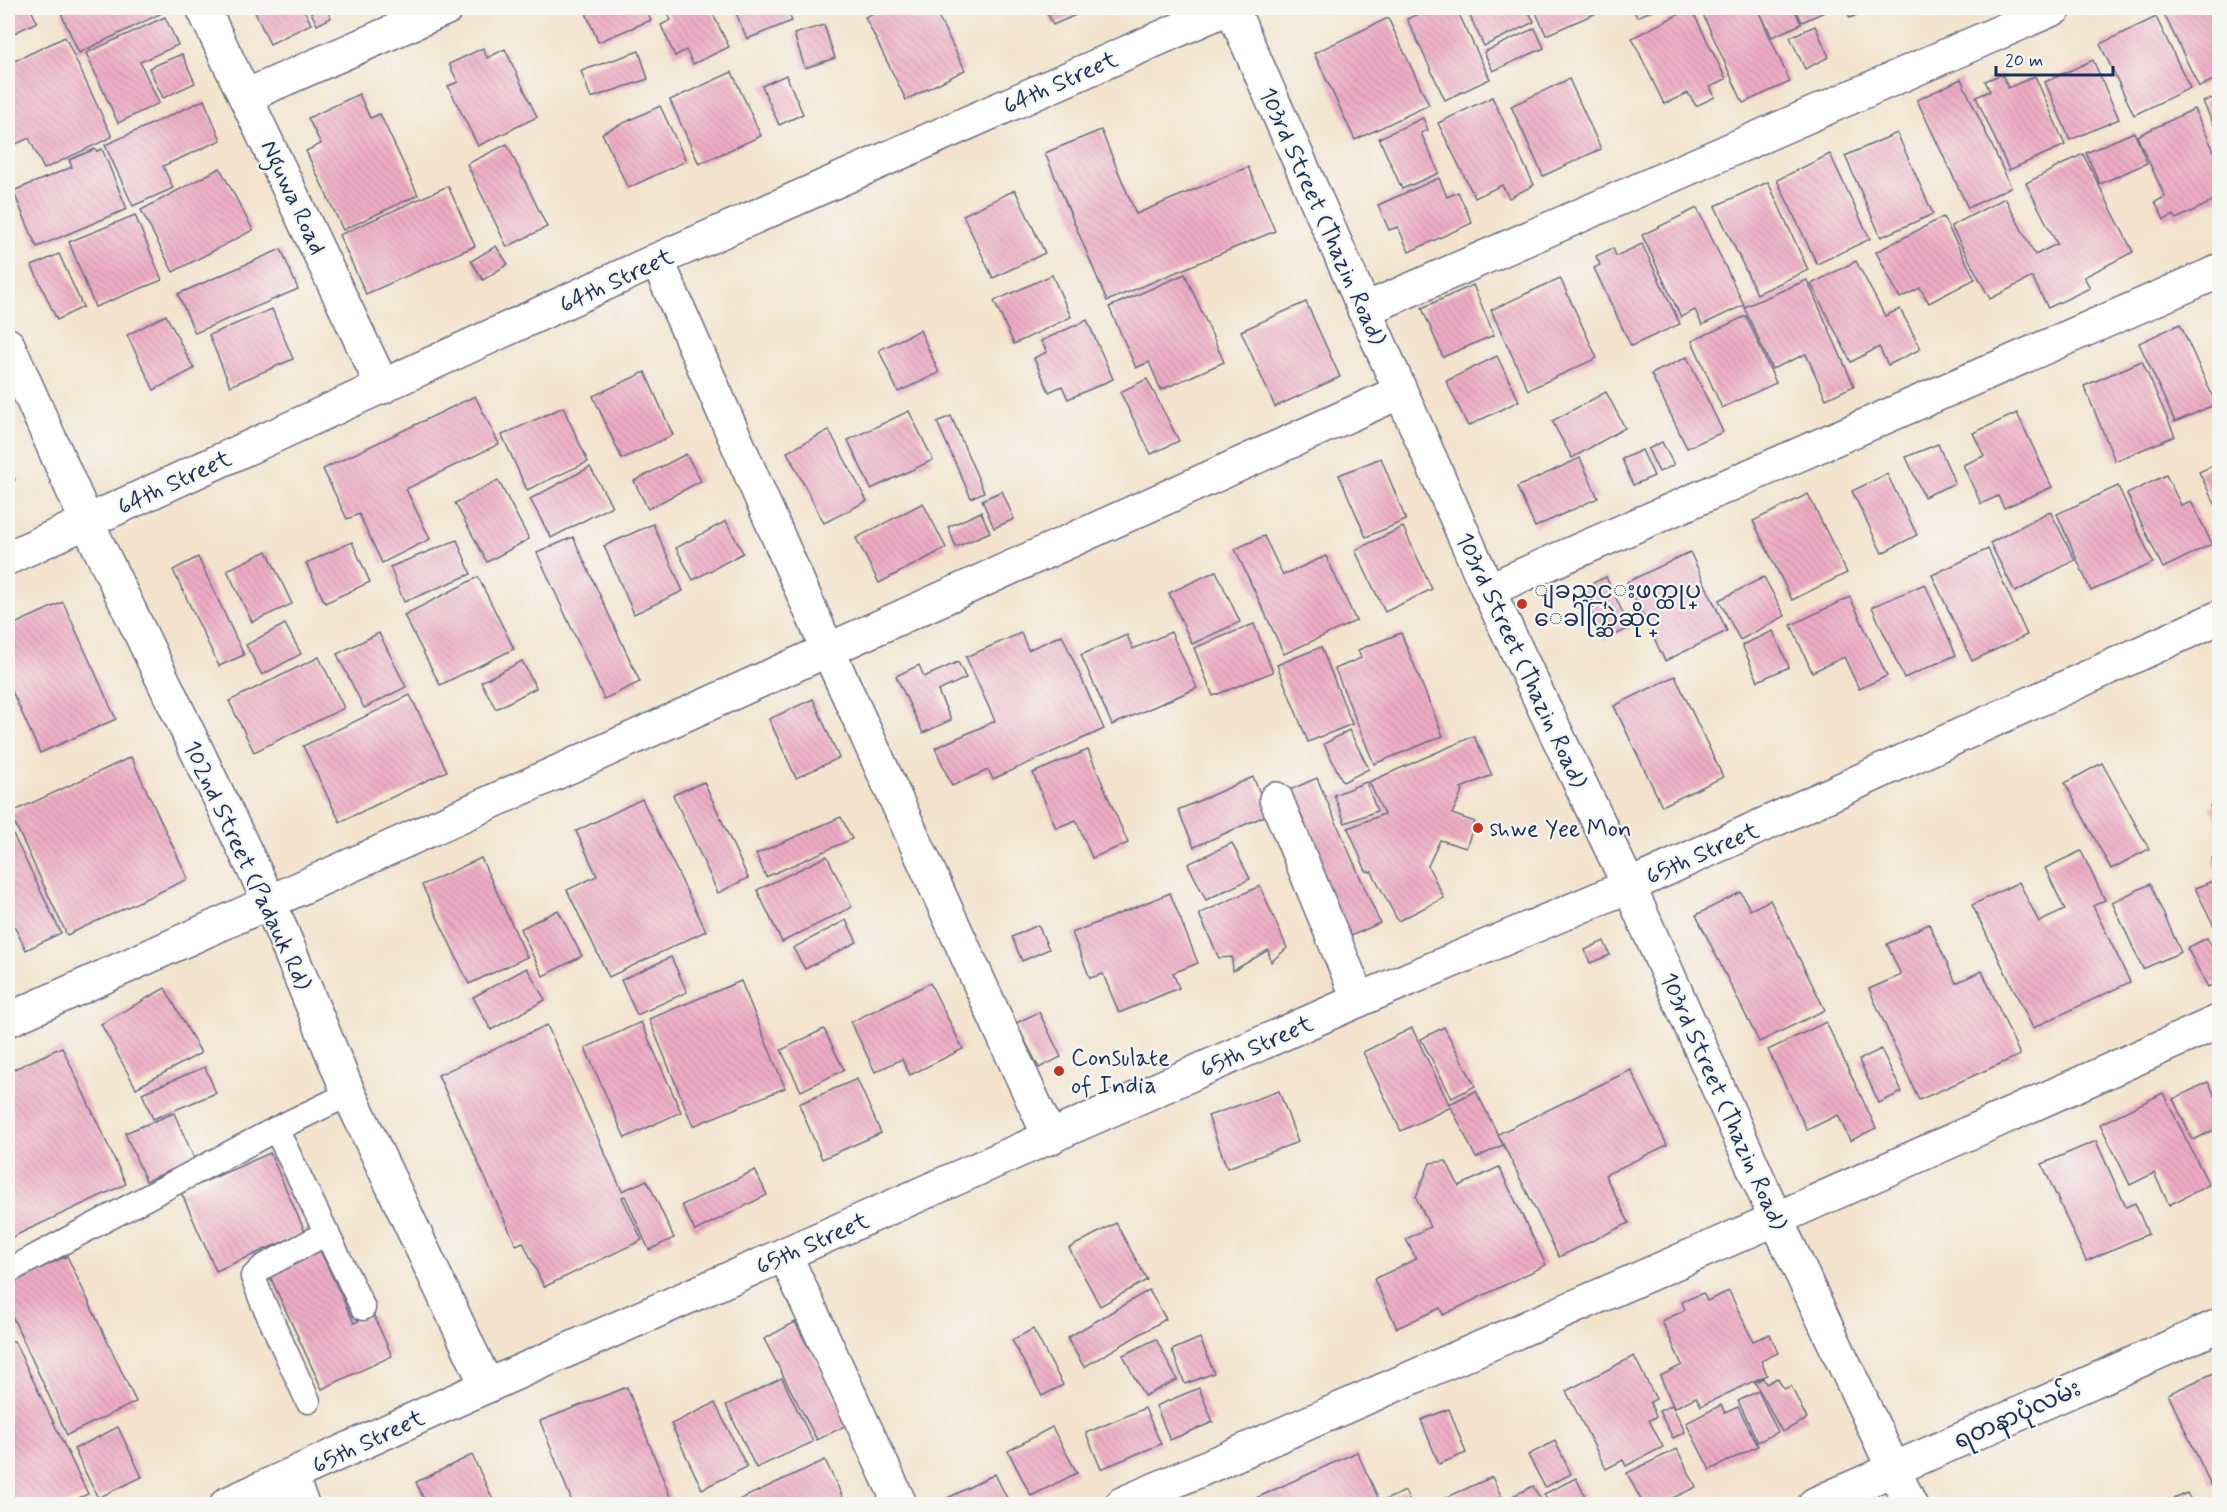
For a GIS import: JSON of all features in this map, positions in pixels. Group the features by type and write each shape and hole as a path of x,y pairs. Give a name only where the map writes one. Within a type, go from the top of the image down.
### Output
{"street":[{"name":"Nguwa Road","path":"203,8 383,387"},
{"path":"246,96 447,8"},
{"name":"64th Street","path":"8,558 657,260 1230,8"},
{"name":"103rd Street (Thazin Road)","path":"1230,8 1488,590 1629,886 1776,1219 1910,1504"},
{"path":"1364,310 2055,8"},
{"path":"657,260 827,648 1050,1138"},
{"path":"1488,590 2220,271"},
{"name":"102nd Street (Padauk Rd)","path":"8,345 87,522 269,901 349,1094 487,1386"},
{"path":"8,1020 827,648 1400,392"},
{"name":"65th Street","path":"227,1504 296,1490 487,1386 1359,1000 1629,886 2220,617"},
{"path":"1276,799 1359,1000"},
{"path":"1123,1504 1776,1219 2220,1021"},
{"path":"785,1255 900,1504"},
{"name":"ရတနာပုံလမ်း","path":"1815,1504 2220,1324"}],"lane":[{"path":"10,1270 276,1129 349,1094"},
{"path":"276,1129 363,1308"},
{"path":"308,1401 253,1277 263,1267 327,1233"}],"building":[{"path":"8,8 30,8 37,22 8,36"},
{"path":"72,8 160,8 162,13 79,53 61,13"},
{"path":"253,8 303,8 311,24 270,44"},
{"path":"309,8 326,8 331,18 317,25"},
{"path":"584,8 646,8 651,20 598,42"},
{"path":"665,8 710,8 729,47 693,64 686,50 675,56 661,25 671,20"},
{"path":"734,8 786,8 792,21 747,39"},
{"path":"883,8 934,8 965,70 906,100 865,17"},
{"path":"1045,8 1091,8 1053,25"},
{"path":"1432,8 1456,8 1490,79 1445,100 1407,19"},
{"path":"1466,8 1527,8 1534,22 1484,46"},
{"path":"1534,8 1608,8 1546,35"},
{"path":"1632,8 1658,8 1637,17"},
{"path":"1691,8 1726,79 1710,87 1715,97 1696,106 1688,93 1664,104 1632,38"},
{"path":"1700,8 1757,8 1790,82 1743,103"},
{"path":"1758,8 1794,8 1801,24 1772,37"},
{"path":"1795,8 1828,8 1829,10 1802,22"},
{"path":"1846,8 1872,8 1850,18"},
{"path":"2179,8 2220,8 2220,77 2199,87 2164,14"},
{"path":"165,17 178,45 140,62 159,103 118,123 86,53"},
{"path":"2156,17 2190,88 2134,115 2100,44"},
{"path":"1388,18 1429,105 1355,140 1314,53"},
{"path":"824,25 835,58 805,68 794,34"},
{"path":"1815,26 1829,57 1805,69 1790,37"},
{"path":"1535,28 1544,48 1493,71 1484,52"},
{"path":"65,37 112,137 44,169 29,138 14,145 8,130 8,64"},
{"path":"483,48 487,58 505,49 537,117 478,146 448,86 458,82 449,64"},
{"path":"639,51 648,79 591,98 581,71"},
{"path":"182,54 195,83 163,98 149,68"},
{"path":"2093,60 2119,119 2070,140 2045,82"},
{"path":"732,72 761,136 699,164 670,100"},
{"path":"2002,74 2008,88 2035,76 2065,145 2009,170 1976,97 1990,91 1985,81"},
{"path":"786,75 803,114 779,125 762,86"},
{"path":"1569,79 1601,149 1543,176 1511,106"},
{"path":"1961,79 2011,187 1968,208 1917,100"},
{"path":"359,94 370,118 380,114 418,195 343,230 306,151 321,144 308,118"},
{"path":"2220,95 2220,138 2203,102"},
{"path":"1492,97 1534,185 1509,198 1502,185 1475,198 1438,123"},
{"path":"204,100 221,140 163,166 173,188 133,206 105,145"},
{"path":"660,106 686,161 628,188 602,133"},
{"path":"2194,109 2220,163 2220,198 2176,219 2174,215 2164,220 2155,202 2165,197 2137,136"},
{"path":"1423,118 1428,130 1421,133 1439,173 1402,189 1379,138"},
{"path":"1101,130 1136,214 1248,167 1275,231 1107,301 1045,153"},
{"path":"2134,132 2147,163 2100,184 2086,153"},
{"path":"1897,133 1933,214 1881,237 1845,156"},
{"path":"507,144 547,227 507,247 467,164"},
{"path":"95,149 97,151 102,149 127,209 37,247 13,191 72,167 69,160"},
{"path":"1830,154 1870,239 1817,264 1777,180"},
{"path":"2083,154 2133,252 2084,277 2090,288 2048,308 2032,277 1990,299 1951,226 2005,198 2035,255 2057,244 2026,183"},
{"path":"220,168 253,230 173,272 141,210"},
{"path":"1439,178 1447,197 1458,192 1472,223 1409,252 1398,227 1389,230 1378,205"},
{"path":"1768,182 1808,270 1757,294 1715,206"},
{"path":"448,186 475,246 366,294 339,235"},
{"path":"1015,190 1045,253 993,278 963,215"},
{"path":"1697,208 1744,305 1702,325 1695,310 1681,317 1642,235"},
{"path":"135,215 162,280 95,307 69,242"},
{"path":"1943,217 1975,279 1929,303 1920,288 1900,298 1876,252"},
{"path":"1642,244 1680,324 1631,346 1594,268 1600,265 1596,256 1613,248 1616,256"},
{"path":"496,246 508,264 483,280 471,261"},
{"path":"281,249 298,289 195,333 178,294"},
{"path":"59,254 83,307 57,320 32,266"},
{"path":"1856,261 1885,316 1900,309 1921,349 1888,365 1879,347 1851,362 1811,284"},
{"path":"1185,274 1224,362 1161,390 1149,362 1136,368 1109,307"},
{"path":"1052,275 1071,317 1014,344 994,301"},
{"path":"1560,278 1597,358 1528,390 1491,310"},
{"path":"1807,280 1854,386 1826,399 1806,354 1772,369 1744,307"},
{"path":"1473,285 1494,335 1443,357 1422,308"},
{"path":"1306,302 1340,377 1275,407 1241,331"},
{"path":"272,309 293,359 230,386 209,335"},
{"path":"166,315 194,369 154,390 127,335"},
{"path":"1746,316 1776,383 1722,408 1692,341"},
{"path":"1087,320 1113,379 1068,399 1062,386 1049,392 1034,358 1047,352 1041,341"},
{"path":"2180,324 2216,404 2175,422 2139,343"},
{"path":"920,330 939,373 898,392 879,350"},
{"path":"1497,356 1519,401 1468,426 1446,381"},
{"path":"1687,357 1723,432 1687,448 1651,374"},
{"path":"2142,361 2175,436 2115,461 2084,386"},
{"path":"645,372 673,435 622,459 593,396"},
{"path":"1147,379 1179,441 1151,454 1120,392"},
{"path":"1606,392 1625,428 1572,458 1552,421"},
{"path":"475,396 499,444 406,489 430,539 382,563 359,514 347,519 323,469"},
{"path":"563,407 588,462 527,490 502,435"},
{"path":"909,411 933,460 871,489 848,440"},
{"path":"2017,413 2052,487 2004,508 1998,496 1981,504 1963,465 1984,456 1973,433"},
{"path":"951,416 984,492 971,498 937,422"},
{"path":"829,430 867,501 824,523 787,452"},
{"path":"1662,442 1674,465 1659,472 1648,449"},
{"path":"1938,444 1955,483 1924,497 1906,457"},
{"path":"1642,450 1654,476 1633,485 1622,459"},
{"path":"686,454 701,481 648,509 634,481"},
{"path":"1381,458 1406,520 1366,537 1339,475"},
{"path":"1580,458 1598,498 1535,527 1517,487"},
{"path":"2220,462 2220,514 2199,472"},
{"path":"8,463 15,480 8,484"},
{"path":"590,467 612,506 551,538 530,499"},
{"path":"1887,474 1917,535 1882,553 1852,491"},
{"path":"2166,475 2181,505 2191,501 2212,544 2163,568 2127,494"},
{"path":"498,480 529,539 487,562 455,503"},
{"path":"2118,486 2153,563 2091,591 2057,514"},
{"path":"1002,491 1014,519 994,528 982,500"},
{"path":"1808,494 1847,573 1792,600 1753,521"},
{"path":"923,503 946,548 879,583 856,538"},
{"path":"2050,511 2075,560 2015,592 1990,543"},
{"path":"981,512 990,532 956,547 948,527"},
{"path":"726,521 743,553 693,580 676,548"},
{"path":"653,524 683,591 634,614 604,546"},
{"path":"1403,527 1432,589 1385,612 1355,550"},
{"path":"1264,536 1283,575 1326,556 1356,621 1284,654 1235,549"},
{"path":"573,537 640,682 604,699 537,553"},
{"path":"457,540 471,574 404,602 390,567"},
{"path":"352,542 370,582 325,603 306,563"},
{"path":"1988,549 2027,635 1972,661 1932,575"},
{"path":"267,551 292,604 252,622 227,570"},
{"path":"1690,552 1727,631 1665,661 1627,582"},
{"path":"198,557 244,655 219,666 173,570"},
{"path":"1216,571 1240,622 1192,644 1169,593"},
{"path":"478,577 514,649 440,685 404,615"},
{"path":"1606,577 1630,628 1604,640 1580,589"},
{"path":"1764,577 1785,616 1740,640 1719,600"},
{"path":"1925,584 1956,655 1904,678 1872,607"},
{"path":"1850,597 1887,676 1859,689 1844,657 1812,672 1791,625"},
{"path":"63,602 116,719 40,753 8,682 8,627"},
{"path":"285,624 301,654 262,675 246,645"},
{"path":"1254,624 1273,672 1213,696 1194,648"},
{"path":"1773,631 1789,667 1758,681 1742,645"},
{"path":"1171,632 1197,688 1112,725 1081,655 1127,635 1133,649"},
{"path":"379,633 406,687 364,708 337,654"},
{"path":"1021,633 1028,650 1062,635 1104,729 993,779 988,770 952,786 935,748 995,721 966,657"},
{"path":"1401,633 1443,736 1374,764 1335,669 1361,658 1358,650"},
{"path":"1321,647 1352,724 1308,742 1277,665"},
{"path":"319,657 344,708 254,752 229,701"},
{"path":"522,661 536,688 496,709 481,682"},
{"path":"958,662 966,678 938,691 951,720 923,733 896,676 919,665 924,677"},
{"path":"1675,676 1723,777 1662,806 1614,706"},
{"path":"410,695 447,771 340,822 303,746"},
{"path":"813,699 839,758 796,778 769,719"},
{"path":"1349,730 1369,769 1343,782 1324,744"},
{"path":"1474,736 1492,775 1461,788 1463,790 1452,814 1475,822 1466,848 1440,840 1428,866 1444,898 1398,921 1372,872 1366,871 1348,828 1384,814 1369,782"},
{"path":"1088,750 1128,843 1092,858 1076,820 1056,828 1033,773"},
{"path":"131,757 188,879 67,935 10,813"},
{"path":"2102,763 2149,849 2111,869 2065,783"},
{"path":"1253,777 1269,814 1194,847 1178,810"},
{"path":"1317,778 1380,923 1344,939 1281,794"},
{"path":"704,782 748,878 718,893 673,795"},
{"path":"1366,782 1377,811 1345,823 1334,795"},
{"path":"642,799 706,931 609,977 567,890 597,876 576,831"},
{"path":"2220,801 2220,827 2210,806"},
{"path":"841,817 852,839 766,877 756,854"},
{"path":"8,824 61,933 26,950 8,913"},
{"path":"1232,843 1250,879 1206,900 1188,864"},
{"path":"2081,851 2105,900 2093,906 2130,982 2033,1028 1972,905 2019,882 2039,922 2065,910 2045,868"},
{"path":"827,856 852,907 782,942 757,890"},
{"path":"2220,856 2220,938 2195,888 2218,879 2212,858"},
{"path":"481,858 527,957 469,984 422,885"},
{"path":"2150,884 2181,952 2143,969 2112,902"},
{"path":"1260,886 1287,948 1271,962 1268,950 1233,971 1232,957 1219,958 1199,914"},
{"path":"1741,892 1750,910 1770,900 1825,1010 1759,1042 1696,915"},
{"path":"1170,893 1198,963 1173,973 1179,988 1119,1013 1103,974 1090,978 1072,933"},
{"path":"558,910 582,956 543,976 520,929"},
{"path":"846,920 857,942 805,969 793,948"},
{"path":"1929,924 1956,983 1982,971 2020,1055 1919,1100 1869,989 1901,975 1887,944"},
{"path":"1038,925 1049,949 1022,961 1012,937"},
{"path":"2207,938 2215,952 2220,949 2220,981 2208,987 2187,948"},
{"path":"1604,941 1610,955 1590,963 1585,950"},
{"path":"671,957 687,992 637,1015 621,980"},
{"path":"527,968 545,1000 491,1030 473,997"},
{"path":"741,981 785,1088 693,1126 649,1019"},
{"path":"930,983 963,1049 910,1075 902,1059 875,1072 851,1022"},
{"path":"165,988 201,1053 136,1088 101,1024"},
{"path":"1039,1012 1061,1057 1039,1068 1016,1023"},
{"path":"641,1022 681,1112 625,1138 585,1048"},
{"path":"1826,1022 1876,1128 1850,1141 1838,1115 1807,1130 1768,1050"},
{"path":"547,1025 622,1191 647,1180 674,1238 649,1250 625,1196 622,1197 642,1240 544,1287 523,1242 516,1245 438,1075"},
{"path":"1444,1027 1475,1086 1452,1098 1421,1039"},
{"path":"1412,1028 1449,1104 1476,1091 1503,1145 1476,1158 1451,1107 1401,1131 1363,1052"},
{"path":"824,1029 844,1070 801,1091 781,1050"},
{"path":"62,1047 126,1184 8,1239 8,1072"},
{"path":"1881,1049 1902,1092 1879,1103 1859,1060"},
{"path":"205,1067 216,1093 153,1119 142,1093"},
{"path":"1631,1070 1667,1145 1605,1175 1629,1223 1559,1257 1498,1134"},
{"path":"857,1079 881,1133 822,1159 799,1104"},
{"path":"2208,1082 2220,1105 2220,1127 2193,1140 2173,1099"},
{"path":"1279,1091 1298,1142 1227,1168 1208,1116"},
{"path":"2163,1093 2209,1185 2169,1205 2154,1173 2130,1185 2100,1124"},
{"path":"174,1113 195,1160 146,1181 125,1133"},
{"path":"2096,1141 2126,1207 2135,1203 2148,1234 2086,1261 2042,1164"},
{"path":"270,1153 305,1232 216,1271 181,1192"},
{"path":"1446,1161 1459,1186 1499,1167 1546,1265 1443,1315 1440,1308 1397,1328 1374,1279 1416,1259 1406,1239 1430,1227 1416,1197 1430,1163"},
{"path":"755,1170 767,1195 695,1231 682,1205"},
{"path":"1116,1223 1147,1280 1100,1306 1069,1248"},
{"path":"319,1248 354,1323 373,1314 392,1356 322,1389 268,1272"},
{"path":"67,1256 136,1402 67,1435 8,1307 8,1283"},
{"path":"1149,1290 1166,1319 1084,1367 1067,1338"},
{"path":"1729,1291 1753,1341 1770,1334 1778,1353 1761,1361 1767,1375 1701,1406 1696,1397 1674,1408 1660,1376 1682,1365 1662,1321 1685,1310 1682,1302 1703,1293 1707,1301"},
{"path":"795,1322 849,1424 817,1440 764,1339"},
{"path":"1033,1329 1063,1385 1042,1396 1012,1340"},
{"path":"1200,1338 1214,1373 1185,1384 1172,1350"},
{"path":"1156,1339 1177,1380 1144,1396 1123,1355"},
{"path":"14,1341 88,1494 66,1504 8,1504 8,1344"},
{"path":"1634,1356 1656,1399 1650,1402 1656,1417 1649,1420 1663,1447 1626,1466 1623,1460 1606,1469 1566,1391"},
{"path":"2220,1370 2220,1481 2211,1485 2168,1394"},
{"path":"782,1378 813,1442 756,1468 726,1405"},
{"path":"1763,1378 1766,1384 1777,1378 1784,1389 1791,1386 1807,1419 1782,1432 1755,1382"},
{"path":"627,1387 673,1504 573,1504 540,1421"},
{"path":"1199,1388 1213,1422 1170,1440 1156,1406"},
{"path":"1758,1391 1778,1432 1758,1442 1738,1401"},
{"path":"715,1403 747,1467 702,1489 671,1424"},
{"path":"1672,1405 1685,1432 1673,1438 1659,1411"},
{"path":"1721,1405 1725,1413 1738,1407 1758,1446 1710,1470 1686,1423"},
{"path":"1145,1408 1161,1444 1101,1469 1086,1433"},
{"path":"1449,1409 1466,1453 1439,1464 1421,1420"},
{"path":"118,1427 142,1477 98,1498 74,1449"},
{"path":"1052,1427 1077,1473 1031,1496 1008,1451"},
{"path":"1555,1441 1571,1474 1545,1487 1528,1455"},
{"path":"1677,1449 1696,1487 1660,1504 1643,1504 1627,1473"},
{"path":"1357,1452 1381,1504 1243,1504"},
{"path":"472,1455 495,1504 426,1504 416,1482"},
{"path":"825,1460 846,1504 730,1504"},
{"path":"995,1474 1010,1504 944,1504 942,1501"},
{"path":"1492,1477 1505,1504 1432,1504"},
{"path":"1576,1478 1589,1504 1550,1504 1544,1494"},
{"path":"1533,1486 1543,1504 1512,1504 1509,1498"},
{"path":"1405,1491 1411,1504 1387,1504 1385,1500"},
{"path":"2187,1493 2193,1504 2163,1504"}],"place":[{"name":"ျခည္လင္းဖက္ထုပ္ ေခါက္ဆြဲဆိုင္","path":"1522,604"},
{"name":"shwe Yee Mon","path":"1478,828"},
{"name":"Consulate of India","path":"1059,1071"}]}
